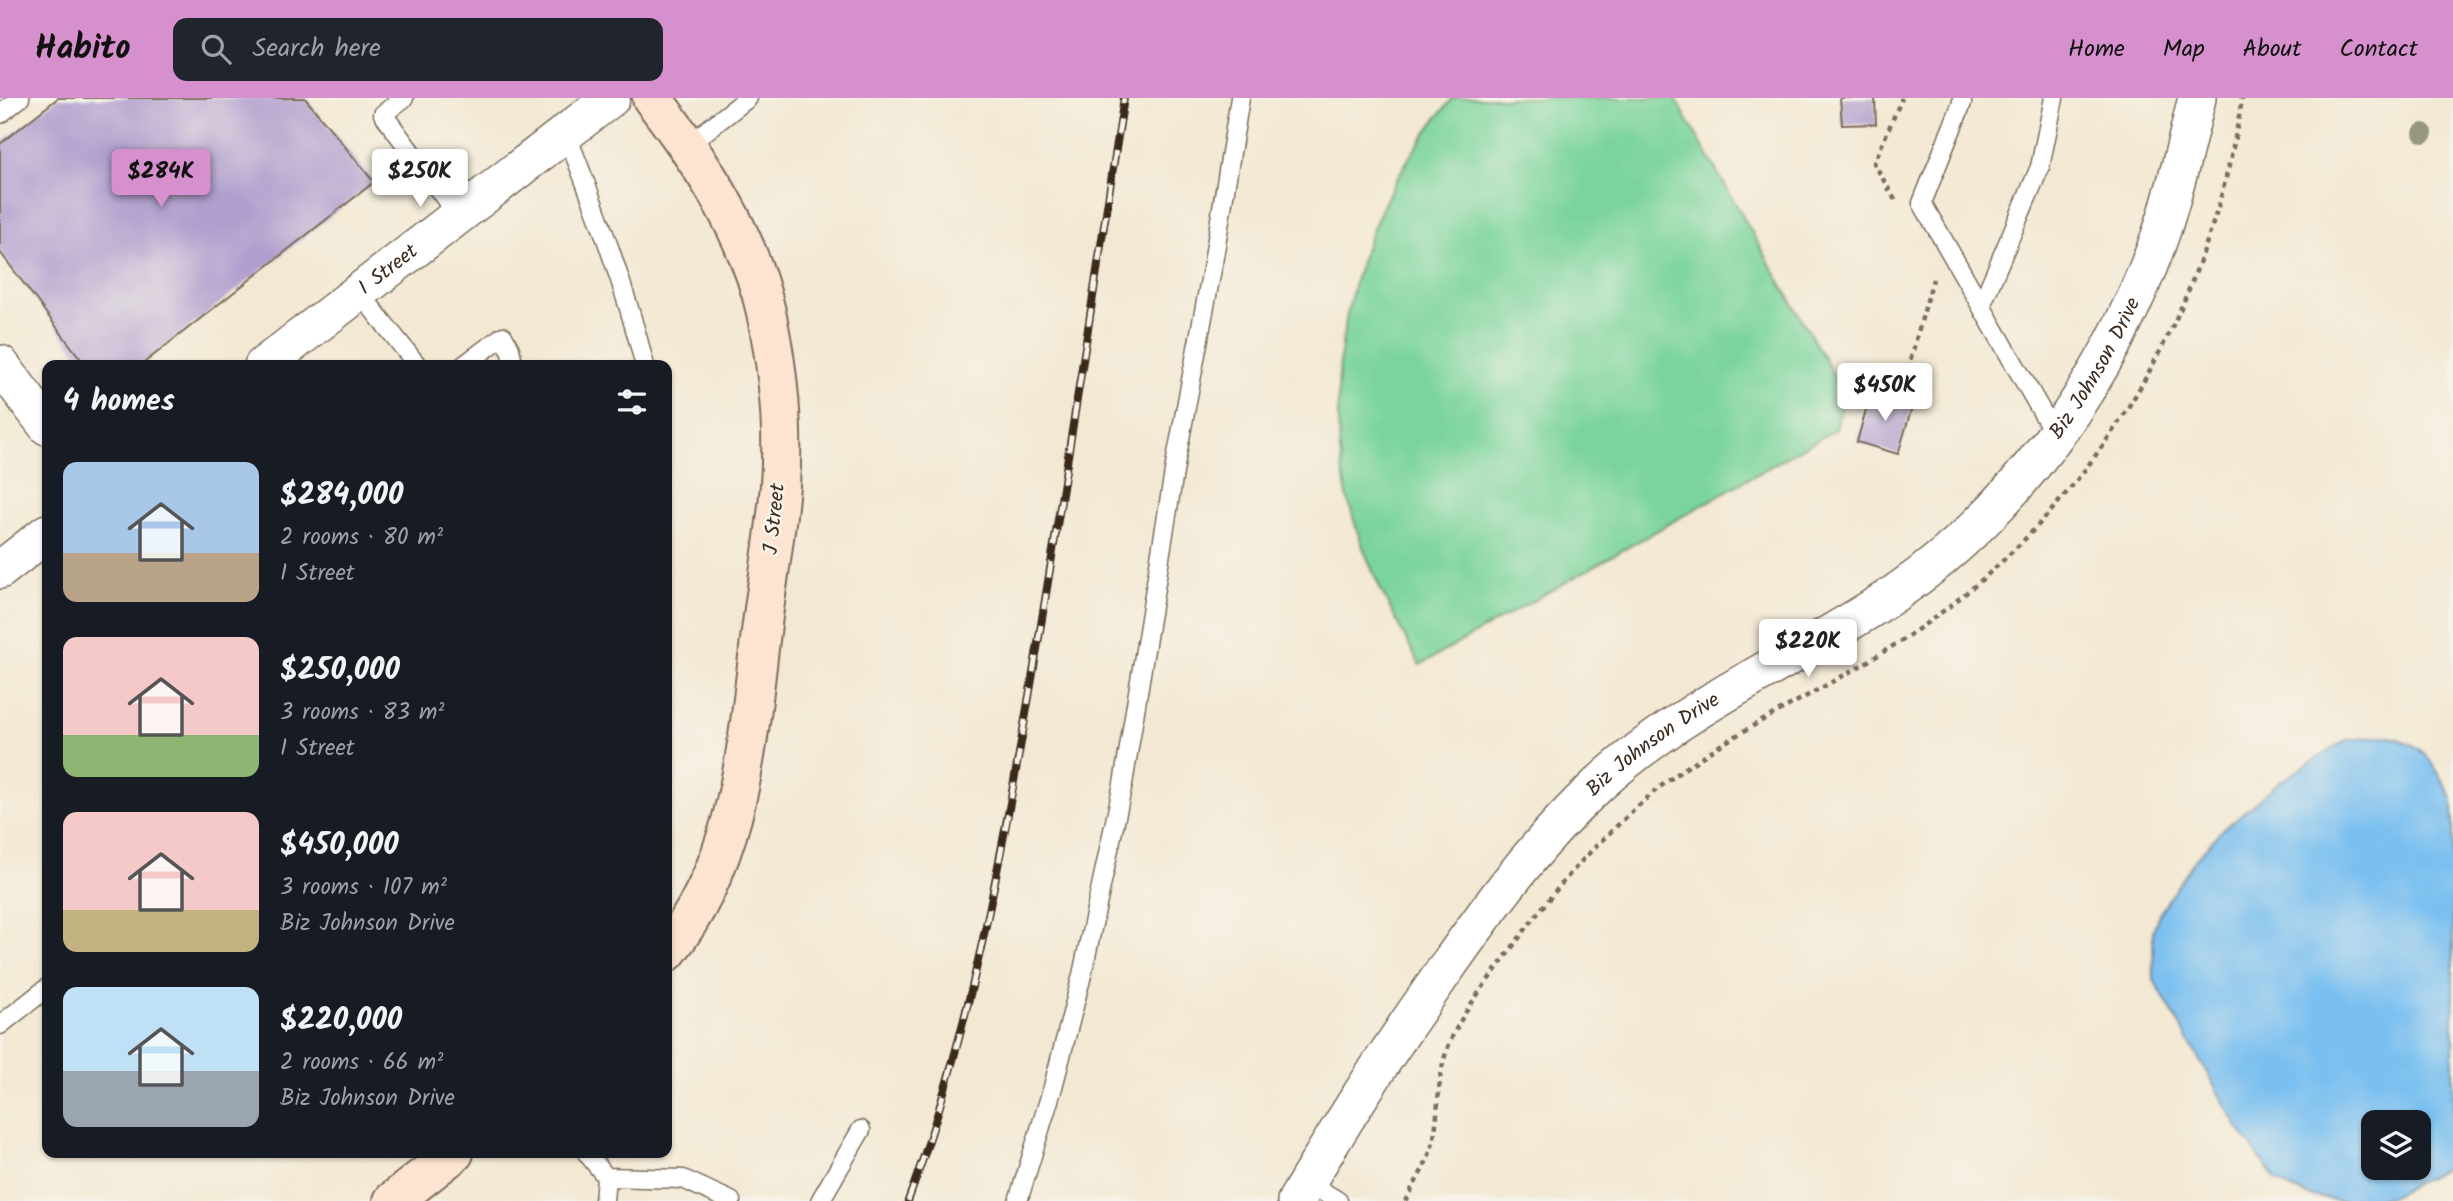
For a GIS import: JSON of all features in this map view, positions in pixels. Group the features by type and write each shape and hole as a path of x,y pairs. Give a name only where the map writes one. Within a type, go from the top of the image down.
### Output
{"main road":[{"name":"J Street","path":"652,98 688,145 721,200 749,258 765,309 774,355 780,421 780,485 745,760 733,820 712,876 672,946"},
{"path":"393,1201 448,1158"}],"street":[{"name":"I Street","path":"271,360 611,98"},
{"name":"Biz Johnson Drive","path":"1302,1192 1366,1086 1462,945 1549,835 1598,785 1649,743 1694,712 1894,594 1940,559 1988,514 2031,465 2103,361 2133,302 2161,233 2181,168 2197,98"},
{"path":"0,365 42,420"},
{"path":"0,570 42,537"}],"lane":[{"path":"0,114 20,98"},
{"path":"404,98 383,114 458,216"},
{"path":"688,145 748,98"},
{"path":"1018,1201 1054,1087 1082,975 1123,784 1240,98"},
{"path":"1962,98 1922,203 2054,433"},
{"path":"1981,306 2040,167 2054,98"},
{"path":"566,133 634,320 644,360"},
{"path":"359,292 413,360"},
{"path":"471,360 503,336 513,360"},
{"path":"0,1025 42,992"},
{"path":"820,1201 861,1130"},
{"path":"591,1158 607,1177 604,1201"},
{"path":"607,1177 683,1179 731,1201"},
{"path":"1302,1192 1338,1201"}],"green space":[{"path":"1453,98 1675,98 1845,395 1836,429 1420,665 1372,570 1354,520 1342,468 1338,418 1340,368 1346,319 1358,271 1375,225 1396,180"}],"water":[{"path":"2384,736 2421,750 2434,766 2453,800 2453,1164 2431,1176 2431,1110 2361,1110 2361,1180 2422,1180 2392,1196 2370,1201 2339,1201 2310,1196 2276,1180 2239,1129 2154,980 2153,931 2160,912 2194,861 2219,833 2278,783 2347,740"}],"building":[{"path":"58,98 305,98 374,182 148,360 81,360 0,252 0,144"},
{"path":"1840,98 1875,98 1876,124 1842,125"},
{"path":"1871,392 1913,404 1898,454 1857,442"}],"railway":[{"path":"908,1201 949,1074 982,946 995,881 1043,612 1124,98"}]}
